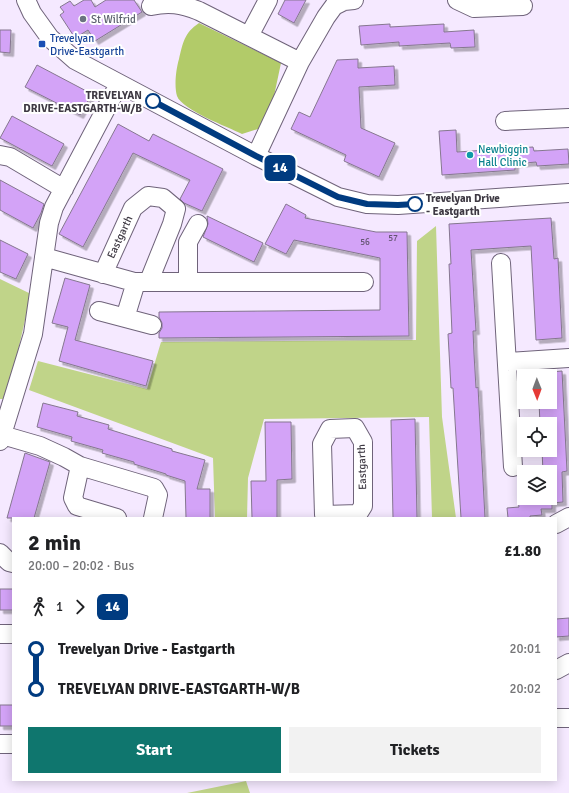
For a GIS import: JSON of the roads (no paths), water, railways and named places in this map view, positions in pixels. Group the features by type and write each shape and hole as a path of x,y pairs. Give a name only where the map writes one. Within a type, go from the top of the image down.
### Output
{"street":[{"path":"26,0 32,13 50,38 75,60 256,156 338,197 367,204 398,205 569,193"},
{"path":"249,36 268,0"},
{"path":"256,156 300,62 326,17 334,6 344,1 354,0"},
{"path":"457,0 474,8 498,4 523,6"},
{"path":"151,6 163,3 183,5 199,11 300,62"},
{"path":"119,84 52,212 33,334 1,438 40,446 64,456 80,466 154,488 158,495 153,517"},
{"path":"505,121 569,118"},
{"path":"0,155 10,157 64,189"},
{"name":"Eastgarth","path":"102,274 133,208 148,196 163,198 176,209 172,224 142,282"},
{"path":"188,281 188,242 198,224"},
{"name":"Eastgarth","path":"44,257 102,274 142,282 364,282"},
{"path":"501,263 513,467"},
{"path":"125,318 142,282"},
{"path":"99,311 152,325"},
{"path":"507,362 569,358"},
{"name":"Eastgarth","path":"355,428 363,442 363,506 358,514 323,517 322,444 330,429 355,428"},
{"path":"80,466 73,498 77,506 114,517"},
{"path":"557,523 569,517"},
{"path":"0,634 12,634"},
{"path":"557,669 569,663"},
{"path":"557,718 569,718"},
{"path":"0,744 12,744"}],"place":[{"name":"St Wilfrid","path":"83,19"},
{"name":"Trevelyan Drive-Eastgarth","path":"42,44"},
{"name":"TREVELYAN DRIVE-EASTGARTH-W/B","path":"153,101"},
{"name":"Newbiggin Hall Clinic","path":"470,155"},
{"name":"Trevelyan Drive - Eastgarth","path":"415,204"}]}
